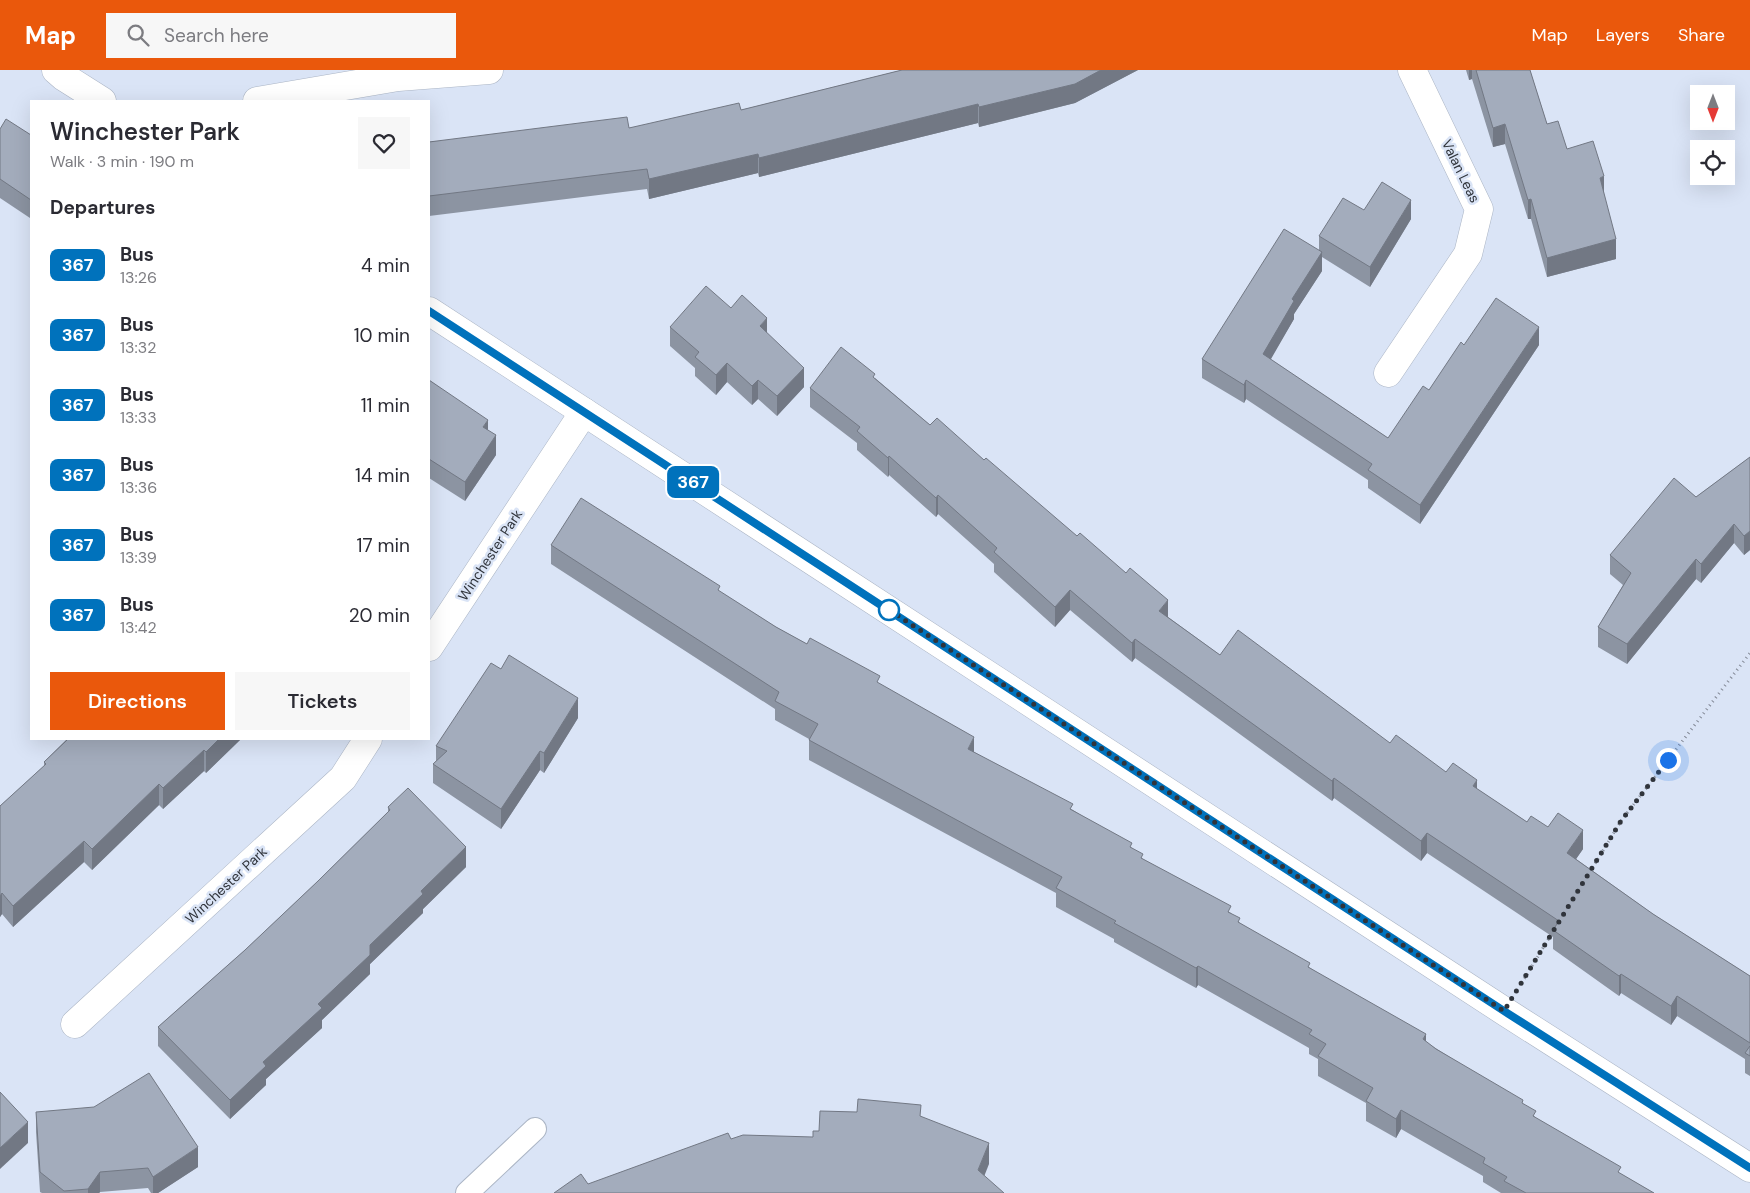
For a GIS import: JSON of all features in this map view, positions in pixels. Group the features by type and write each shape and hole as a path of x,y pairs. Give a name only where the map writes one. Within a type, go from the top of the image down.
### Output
{"street":[{"path":"56,70 100,100"},
{"path":"262,100 398,77 490,70"},
{"name":"Valan Leas","path":"1388,373 1468,254 1479,209 1412,70"},
{"path":"430,312 1504,1011 1750,1168"},
{"name":"Winchester Park","path":"430,645 584,412"},
{"name":"Winchester Park","path":"75,1024 343,778 367,740"}],"lane":[{"path":"467,1193 535,1129"}],"path":[{"path":"1586,879 1621,821 1750,653"},
{"path":"1504,1011 1555,928"}],"building":[{"path":"902,70 1101,70 1075,84 979,107 978,104 759,158 758,154 649,179 647,169 430,196 430,142 627,117 629,128 739,103 741,110"},
{"path":"1476,70 1530,70 1547,124 1558,121 1567,149 1593,141 1604,176 1600,178 1616,239 1547,258 1531,199 1528,200 1505,124 1493,128"},
{"path":"6,119 30,134 30,199 0,179 0,129"},
{"path":"1382,182 1411,200 1370,267 1319,236 1343,198 1364,210"},
{"path":"1284,229 1322,252 1292,299 1294,301 1263,354 1388,438 1423,386 1429,390 1461,342 1464,345 1496,298 1539,327 1420,505 1368,470 1372,464 1246,380 1244,385 1202,359"},
{"path":"706,286 731,308 742,295 767,318 760,326 804,368 777,396 758,380 752,386 727,363 716,375 695,357 699,352 670,327"},
{"path":"841,347 875,374 873,377 930,425 937,418 984,460 986,458 1077,536 1080,533 1126,573 1130,568 1168,600 1159,611 1220,655 1238,630 1390,743 1396,735 1446,772 1453,763 1477,780 1473,786 1527,822 1531,816 1548,827 1558,813 1583,830 1567,853 1653,914 1750,976 1750,1043 1677,996 1671,1006 1621,974 1619,976 1553,930 1559,921 1427,833 1421,841 1334,778 1332,781 1135,639 1132,643 1070,590 1055,607 994,552 997,548 938,495 936,498 889,456 888,458 857,431 860,427 810,388"},
{"path":"430,381 488,420 483,427 496,435 465,482 430,460"},
{"path":"1750,457 1750,531 1744,536 1734,524 1701,564 1696,559 1627,644 1598,627 1631,573 1610,555 1674,478 1696,497"},
{"path":"581,498 720,586 718,590 776,627 807,644 810,638 880,676 877,682 974,737 968,749 1073,804 1070,809 1132,843 1130,847 1143,854 1141,858 1231,906 1228,912 1240,918 1238,922 1310,963 1308,967 1426,1034 1423,1039 1436,1049 1523,1100 1522,1103 1536,1111 1533,1116 1621,1167 1618,1172 1654,1193 1526,1193 1504,1181 1507,1177 1483,1163 1485,1158 1401,1110 1396,1119 1366,1101 1373,1088 1318,1056 1326,1044 1309,1034 1312,1030 1198,966 1196,968 1114,923 1116,921 1056,888 1062,877 809,740 818,724 775,701 779,692 551,545"},
{"path":"509,655 578,698 544,753 540,751 501,809 433,764 447,751 436,746 491,663 501,669"},
{"path":"67,740 218,740 206,752 204,750 163,788 159,784 92,849 84,841 13,906 2,893 0,896 0,806 46,764 44,762"},
{"path":"408,788 466,847 421,891 423,894 370,945 370,955 318,1004 322,1008 263,1062 266,1066 230,1100 158,1027 245,950 318,881 390,810 388,807"},
{"path":"1750,1046 1750,1056 1745,1053"},
{"path":"149,1073 198,1147 153,1177 148,1168 100,1172 88,1189 64,1191 40,1172 36,1112 94,1107"},
{"path":"0,1092 28,1122 0,1148"},
{"path":"858,1099 921,1105 920,1116 989,1143 978,1170 1004,1193 554,1193 581,1174 588,1184 728,1133 731,1139 743,1135 813,1137 813,1131 819,1131 820,1111 857,1112"}],"bus line":[{"name":"367","path":"430,312 1504,1011 1750,1168"}],"route":[{"path":"889,610 886,608 1504,1011 1621,821 1668,760"}]}
